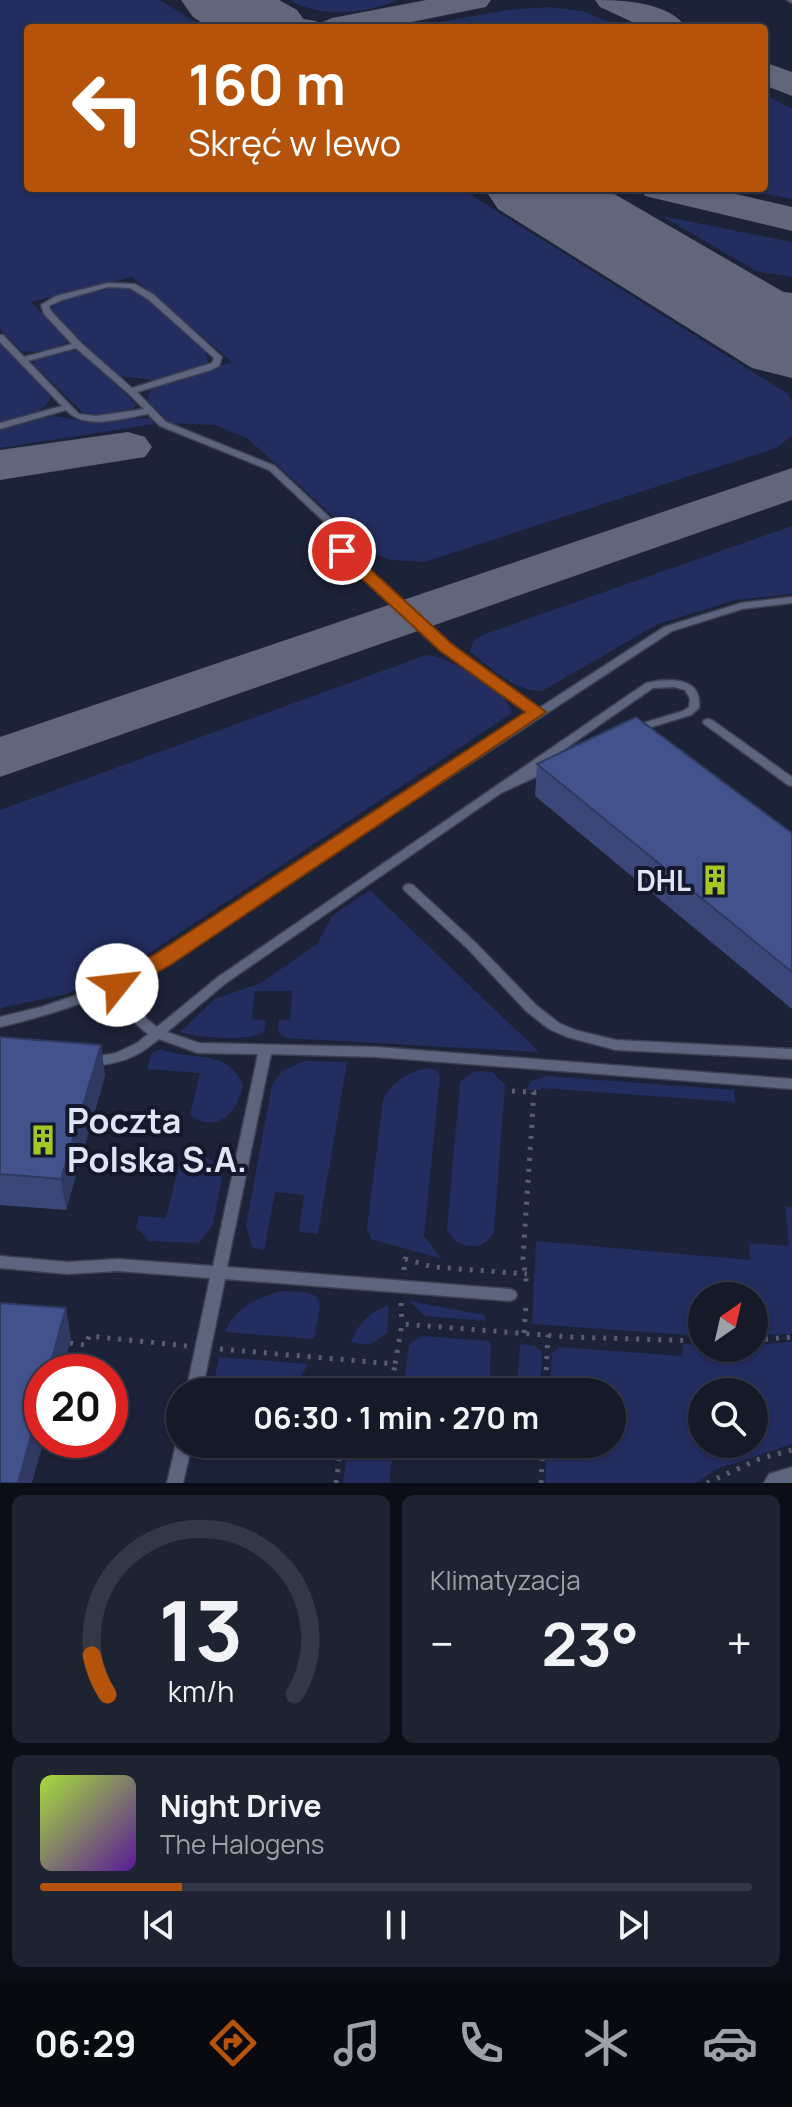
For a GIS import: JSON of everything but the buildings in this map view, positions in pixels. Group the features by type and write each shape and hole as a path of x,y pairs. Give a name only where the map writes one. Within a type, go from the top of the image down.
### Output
{"main road":[{"path":"779,1483 792,1480"}],"lane":[{"path":"131,391 208,368 216,364 218,357 151,297 125,284 59,298 45,305 47,312 78,345 163,424 272,468 354,545 342,551 410,616 468,664 537,712"},
{"path":"0,337 25,359 60,397 65,408 76,416 96,419 150,411"},
{"path":"25,359 78,345"},
{"path":"0,426 65,408"},
{"path":"0,1022 75,1003 117,985 164,959 668,629 741,606 792,600"},
{"path":"76,1061 119,1058 142,1046 222,980 650,685 683,685 692,689 696,696 694,708 687,713 643,725 614,738"},
{"path":"708,722 792,782"},
{"path":"499,790 557,764"},
{"path":"409,888 472,946 531,1008 554,1026 572,1034 616,1045 792,1054"},
{"path":"117,985 142,1022 157,1034 198,1048 374,1052 792,1084"},
{"path":"197,1378 265,1050"},
{"path":"0,1262 68,1268 118,1265 510,1295"},
{"path":"175,1483 181,1458"}],"path":[{"path":"512,1091 534,1092 523,1257 527,1274 524,1333"},
{"path":"392,1378 402,1324 548,1335 688,1340"},
{"path":"546,1378 548,1335"},
{"path":"70,1343 86,1345 89,1336 395,1364"},
{"path":"768,1339 792,1337"},
{"path":"707,1483 759,1459 792,1450"},
{"path":"336,1483 339,1458"},
{"path":"541,1483 542,1458"}],"shaded area":[{"path":"0,0 160,0 199,24 24,24 24,192 466,192 788,394 792,401 792,436 776,448 424,562 391,560 375,554 247,438 215,425 170,423 147,400 149,392 157,385 232,362 132,277 31,302 68,339 64,345 36,352 21,351 0,329"},
{"path":"289,0 396,1 369,9 328,12"},
{"path":"548,7 582,11 615,24 428,24 507,10"},
{"path":"768,96 792,109 792,199 756,192 768,192"},
{"path":"662,216 792,242 792,277 756,271"},
{"path":"119,287 144,294 205,346 208,363 155,380 119,376 54,316 52,309 61,299"},
{"path":"0,340 51,392 49,400 39,411 0,423"},
{"path":"68,350 82,352 137,405 126,413 103,416 83,413 33,364 39,357"},
{"path":"54,416 83,421 150,418 155,424 0,448 0,428"},
{"path":"792,526 792,594 736,600 658,624 542,691 512,683 470,652 473,641 482,635"},
{"path":"426,655 448,661 476,676 500,694 512,713 137,961 67,994 0,1008 0,810"},
{"path":"370,890 539,1052 285,1038 278,1032 279,1020 290,1020 292,991 255,991 252,1019 266,1020 264,1032 257,1035 223,1038 180,1032 215,999 261,983 317,944 332,916"},
{"path":"161,1049 219,1061 237,1073 243,1085 231,1112 225,1118 209,1123 190,1115 200,1073 147,1069 152,1053"},
{"path":"304,1061 347,1062 318,1234 299,1232 304,1195 275,1192 264,1250 252,1248 246,1225 272,1085 282,1071"},
{"path":"428,1068 437,1070 440,1076 424,1236 442,1259 371,1239 367,1228 383,1099 402,1078"},
{"path":"475,1071 492,1072 505,1085 494,1232 482,1244 467,1246 455,1241 447,1229 460,1082"},
{"path":"547,1076 734,1090 735,1102 541,1088 527,1090 531,1081"},
{"path":"193,1157 208,1158 223,1172 213,1225 198,1243 149,1241 136,1227 139,1216 166,1218 178,1167"},
{"path":"785,1206 792,1207 792,1334 768,1335 768,1282 688,1282 688,1335 532,1324 536,1241 750,1260 749,1243 789,1246"},
{"path":"283,1291 309,1293 319,1300 314,1339 225,1332 234,1316 248,1304"},
{"path":"409,1301 485,1315 485,1321 425,1316"},
{"path":"389,1305 387,1333 369,1345 351,1342 366,1319"},
{"path":"421,1336 491,1341 490,1378 405,1378 409,1345"},
{"path":"792,1342 792,1444 768,1452 768,1378 688,1378 688,1458 750,1458 717,1469 695,1483 545,1483 546,1458 626,1458 626,1378 551,1378 552,1353 559,1347 682,1356 683,1344 688,1344 688,1362 768,1362 768,1344"},
{"path":"520,1344 535,1346 542,1352 541,1378 518,1378"},
{"path":"219,1357 308,1364 298,1378 215,1378"},
{"path":"346,1458 392,1458 389,1483 343,1483"}],"taxiway":[{"path":"352,24 475,0"},
{"path":"611,0 662,24"},
{"path":"245,14 273,24"},
{"path":"768,74 792,85"},
{"path":"676,192 792,219"},
{"path":"693,284 754,301 792,306"},
{"path":"0,465 128,447"},
{"path":"0,758 792,483"}],"runway":[{"path":"221,0 261,24"},
{"path":"540,192 792,344"}],"place":[{"name":"DHL","path":"715,880"},
{"name":"Poczta Polska S.A.","path":"43,1140"}],"route":[{"path":"117,985 164,959 537,712 446,647 342,551"}]}
